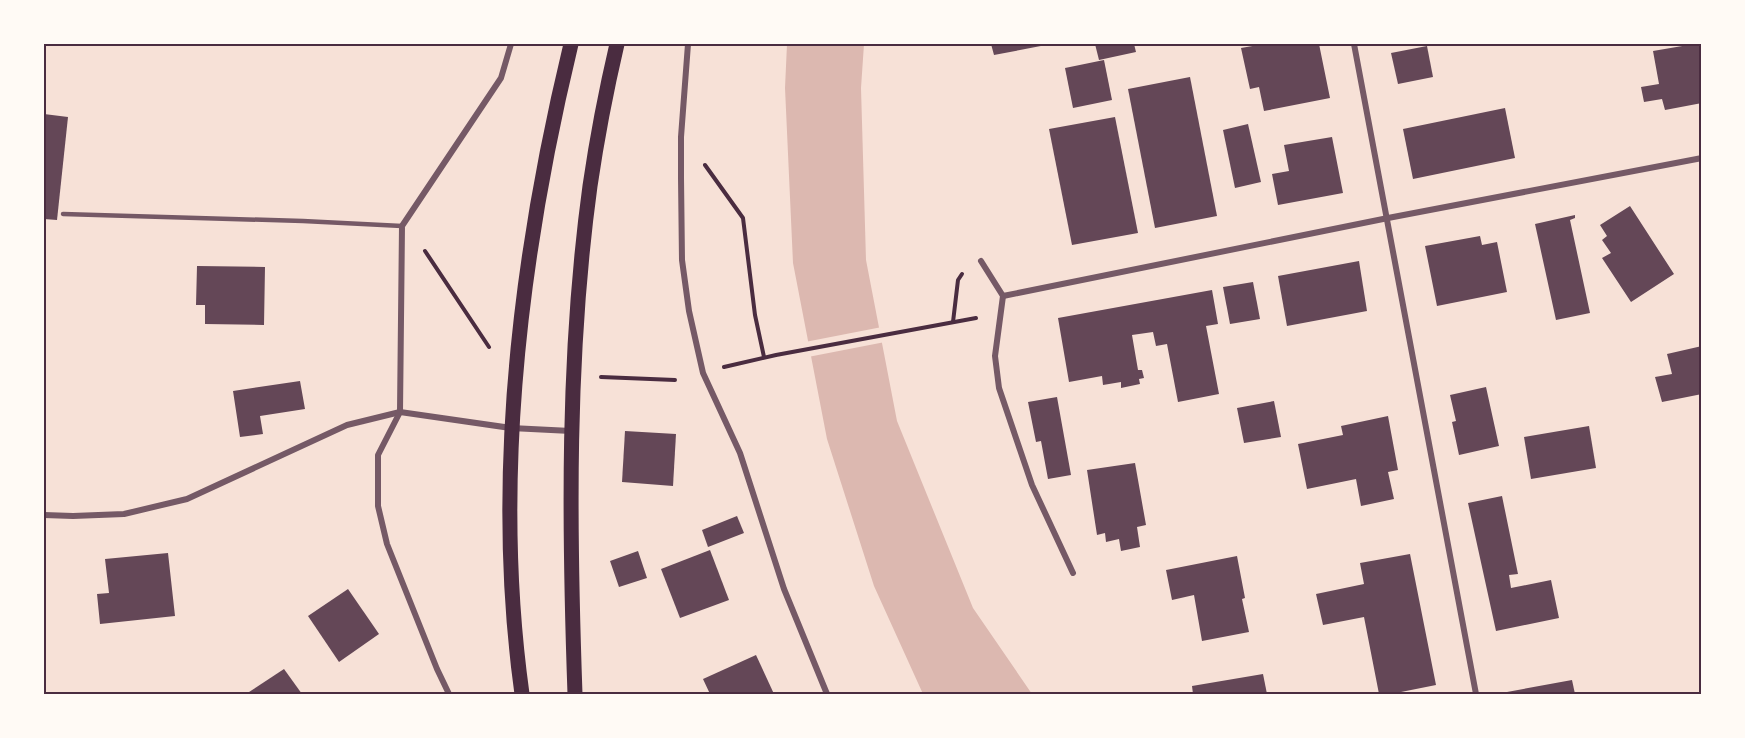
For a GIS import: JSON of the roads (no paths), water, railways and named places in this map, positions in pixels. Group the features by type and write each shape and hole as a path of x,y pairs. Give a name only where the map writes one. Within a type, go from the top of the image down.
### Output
{"main road":[{"path":"522,694 517,658 510,544 511,428 531,253 556,109 571,44"},
{"path":"575,694 571,546 572,431 582,260 590,187 617,44"}],"street":[{"path":"449,694 387,544 378,506 378,455 400,412 402,226 501,78 511,44"},
{"path":"688,44 681,137 681,177 682,260 689,311 703,373 740,453 784,589 827,694"},
{"path":"1354,44 1476,694"},
{"path":"1003,296 1388,218 1701,158"},
{"path":"981,261 1003,296 995,356 999,388 1032,485 1073,573"},
{"path":"44,515 124,514 187,499 347,425 400,412 511,428 572,431"}],"lane":[{"path":"63,214 402,226"}]}
